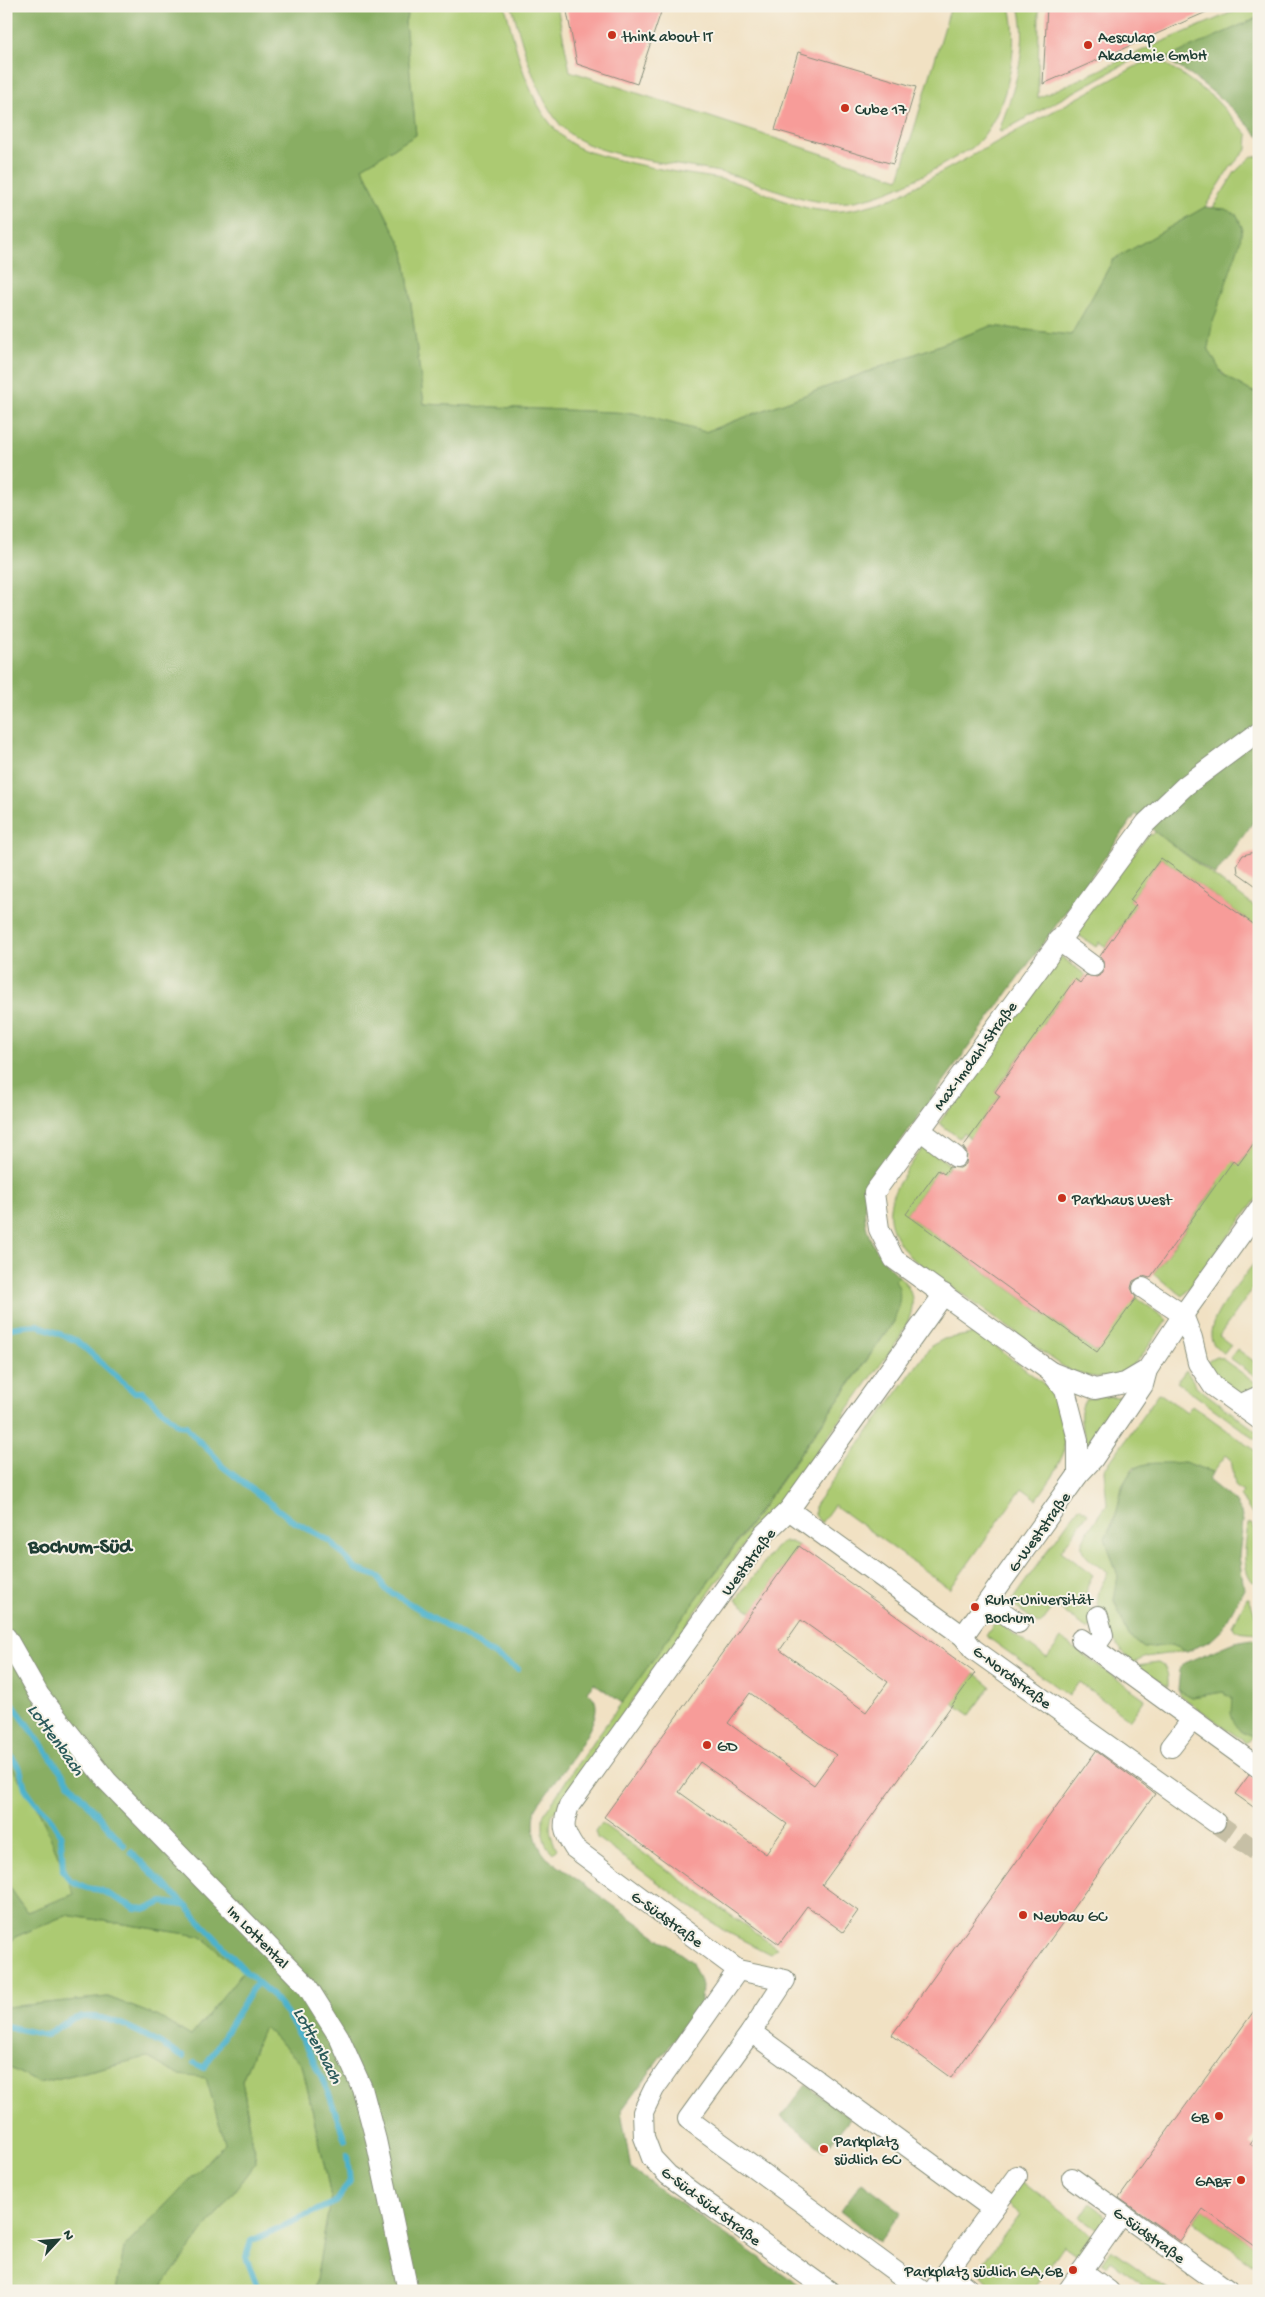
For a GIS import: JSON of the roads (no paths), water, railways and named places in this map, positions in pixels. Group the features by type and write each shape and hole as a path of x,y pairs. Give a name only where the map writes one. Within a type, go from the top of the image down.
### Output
{"street":[{"name":"Max-Imdahl-Straße","path":"1078,1475 1078,1440 1065,1390 1051,1372 894,1259 879,1229 874,1193 1058,940 1146,823 1185,786 1259,731"},
{"path":"1058,940 1093,966"},
{"path":"920,1130 956,1157"},
{"name":"Max-Imdahl-Straße","path":"1078,1475 1093,1459 1143,1385 1147,1370 1183,1315 1259,1209"},
{"path":"1143,1288 1183,1315 1192,1338 1198,1363 1214,1386 1259,1419"},
{"name":"Weststraße","path":"565,1834 564,1821 569,1806 764,1534 789,1510 944,1294"},
{"name":"Max-Imdahl-Straße","path":"1051,1372 1095,1388 1125,1382 1147,1370"},
{"path":"1239,1405 1259,1396"},
{"name":"G-Weststraße","path":"963,1636 1078,1475"},
{"name":"G-Nordstraße","path":"789,1510 880,1574 963,1636 973,1649 1215,1822"},
{"path":"988,1602 1018,1623"},
{"path":"1098,1616 1103,1635 1087,1644 1131,1669 1170,1696 1178,1731 1259,1768"},
{"name":"Im Lottental","path":"6,1637 39,1695 107,1781 307,1986 339,2037 362,2088 376,2140 408,2291"},
{"name":"G-Südstraße","path":"565,1834 574,1848 738,1970 785,1980 751,2032"},
{"name":"G-Süd-Süd-Straße","path":"738,1970 654,2089 644,2112 644,2136 652,2158 668,2175 828,2291"},
{"path":"922,2291 688,2119 751,2032 993,2209"},
{"path":"933,2291 1017,2176"},
{"name":"G-Südstraße","path":"1072,2178 1228,2291"},
{"path":"1068,2291 1122,2214"},
{"path":"1082,2271 1109,2291"},
{"path":"946,2272 971,2291"}],"waterway":[{"path":"6,1329 38,1325 77,1341 134,1392 143,1392 178,1425 186,1426 222,1466 293,1521 330,1541 356,1569 379,1577 384,1588 518,1669"},
{"name":"Lottenbach","path":"6,1695 67,1780 124,1845"},
{"name":"Lottenbach","path":"6,1756 11,1756 20,1769 25,1788 35,1802 49,1816 61,1836 63,1871 70,1880 87,1888 100,1890 135,1908 147,1909 162,1902 183,1905"},
{"name":"Lottenbach","path":"131,1852 188,1908 247,1973 270,1993 286,2013 309,2051 329,2094 345,2140"},
{"path":"195,2063 204,2068 252,1989 258,1983"},
{"path":"6,2026 46,2035 74,2019 87,2017 101,2018 116,2022 145,2035 183,2057"},
{"name":"Lottenbach","path":"259,2291 246,2257 251,2241 337,2201 350,2181 347,2155"}],"tunnel":[{"path":"1215,1822 1259,1853"}],"place":[{"name":"think about IT","path":"612,35"},
{"name":"Aesculap Akademie GmbH","path":"1088,45"},
{"name":"Cube 17","path":"845,108"},
{"name":"Parkhaus West","path":"1062,1198"},
{"name":"Ruhr-Universität Bochum","path":"975,1607"},
{"name":"GD","path":"707,1745"},
{"name":"Neubau GC","path":"1023,1915"},
{"name":"GB","path":"1219,2116"},
{"name":"Parkplatz südlich GC","path":"824,2149"},
{"name":"GABF","path":"1241,2180"},
{"name":"Parkplatz südlich GA,GB","path":"1073,2270"}],"district":[{"name":"Bochum-Süd","path":"80,1545"}]}
